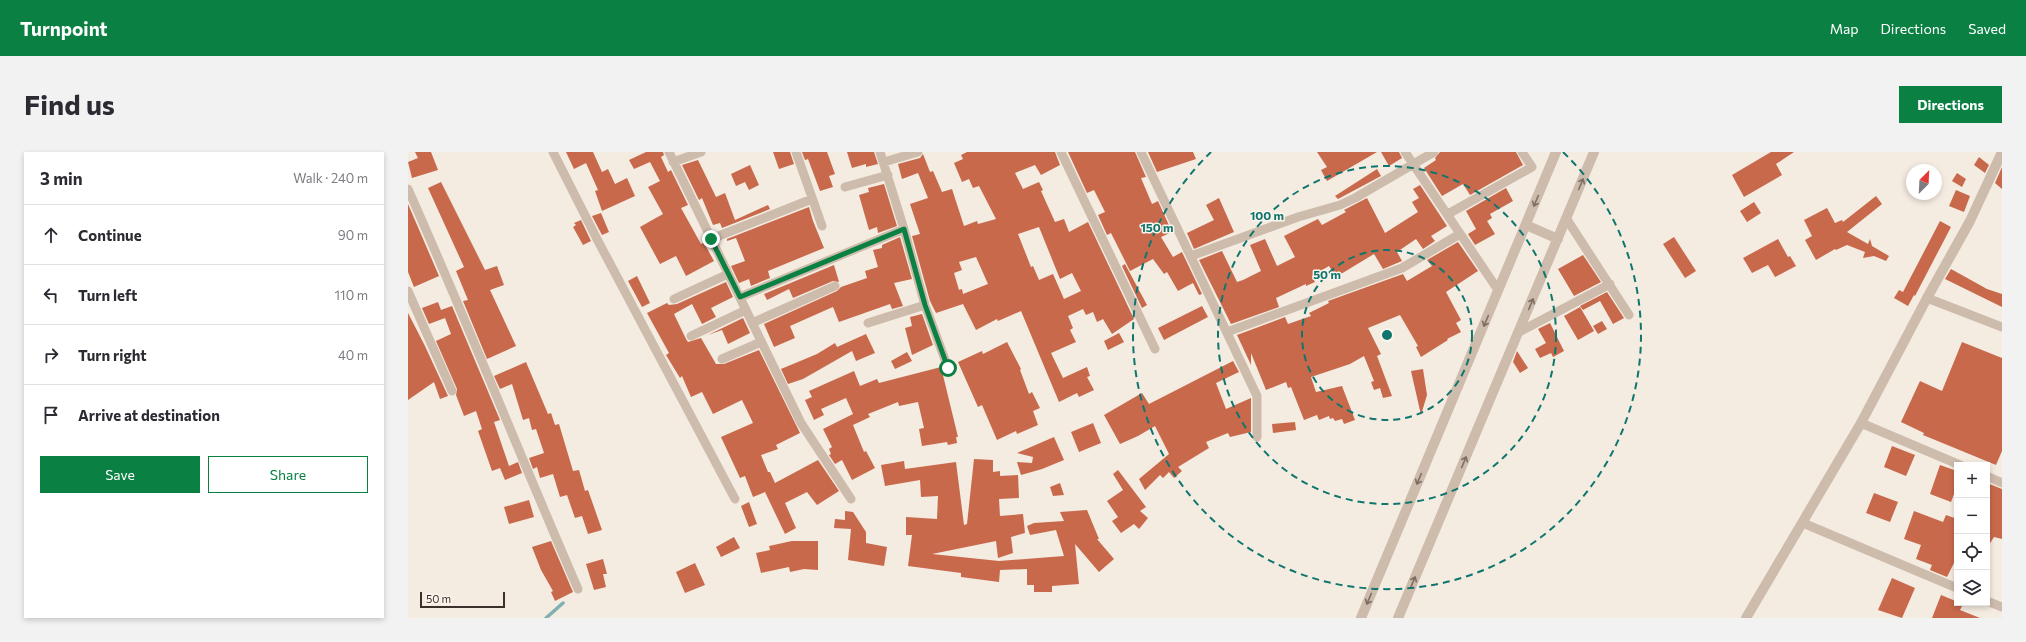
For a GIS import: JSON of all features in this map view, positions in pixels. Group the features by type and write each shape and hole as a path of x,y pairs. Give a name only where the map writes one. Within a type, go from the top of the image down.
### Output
{"street":[{"path":"554,152 598,241 735,498"},
{"path":"669,152 801,423 851,499"},
{"path":"673,162 701,152"},
{"path":"796,152 822,226"},
{"path":"880,152 904,229 925,305 948,368"},
{"path":"884,162 918,152"},
{"path":"1061,152 1155,349"},
{"path":"1141,152 1257,396 1256,437"},
{"path":"1405,152 1498,290"},
{"path":"1191,256 1298,217 1340,205 1434,152"},
{"path":"1448,214 1532,167 1522,152"},
{"path":"1361,618 1556,152"},
{"path":"1398,618 1594,152"},
{"path":"1746,618 1861,423 1927,298 1970,221 2002,152"},
{"path":"845,187 888,175"},
{"path":"408,189 443,268 532,483 578,588"},
{"path":"711,239 812,199"},
{"path":"1566,218 1629,315"},
{"path":"1526,225 1558,239"},
{"path":"740,297 904,229"},
{"path":"1227,332 1402,268 1460,234"},
{"path":"674,299 728,274"},
{"path":"1518,332 1610,284"},
{"path":"752,323 835,286"},
{"path":"408,291 452,391"},
{"path":"1927,298 2002,327"},
{"path":"868,323 925,305"},
{"path":"691,336 746,310"},
{"path":"722,359 761,342"},
{"path":"1861,423 1954,462"},
{"path":"1990,477 2002,482"},
{"path":"1803,523 1954,587"},
{"path":"1990,601 2002,607"}],"building":[{"path":"415,152 431,152 438,170 412,178 408,162 418,158"},
{"path":"566,152 593,152 602,172 608,169 615,184 627,178 635,196 602,211 595,191 598,190 586,163 574,169"},
{"path":"646,152 663,152 664,155 661,157 668,172 671,170 688,205 681,208 701,244 704,243 714,261 686,276 676,256 660,264 640,227 663,214 648,187 660,181 650,162 634,169 629,160"},
{"path":"773,152 790,152 794,164 779,169"},
{"path":"802,152 827,152 835,174 829,176 833,187 820,191 808,159 805,160"},
{"path":"847,152 874,152 878,164 866,167 866,164 852,168"},
{"path":"967,152 1055,152 1060,165 1041,175 1035,165 1015,173 1023,189 1039,182 1043,190 1041,191 1055,222 1064,219 1069,232 1088,222 1134,319 1112,334 1103,319 1097,322 1093,312 1086,315 1083,309 1068,316 1073,328 1070,330 1076,342 1051,353 1063,378 1087,367 1090,376 1087,377 1094,390 1079,397 1077,393 1059,402 1021,311 998,321 997,319 976,330 963,304 936,313 930,301 912,236 920,234 910,204 928,198 918,173 902,179 898,164 920,158 923,154 930,172 933,171 942,192 952,189 964,226 977,221 978,224 996,219 979,186 973,188 969,179 962,182 954,163 963,159 961,155","holes":["1039,227 1060,279 1072,273 1081,291 1064,299 1053,274 1039,280 1033,266 1031,267 1018,234","976,257 988,284 963,294 962,289 959,290 954,273 962,270 959,262"]},
{"path":"1068,152 1135,152 1146,177 1141,178 1152,204 1158,201 1172,232 1161,237 1173,257 1182,252 1202,294 1199,295 1193,283 1178,291 1167,272 1164,274 1153,259 1130,271 1111,233 1107,235 1098,215 1105,212 1094,190 1087,193"},
{"path":"1148,152 1193,152 1196,159 1157,172"},
{"path":"1317,152 1377,152 1327,181 1321,170 1327,167"},
{"path":"1381,152 1399,152 1402,158 1389,166"},
{"path":"1440,152 1516,152 1523,165 1470,195 1463,184 1442,196 1424,168 1436,160 1435,158"},
{"path":"1771,152 1794,152 1776,164 1782,175 1744,197 1732,175"},
{"path":"1979,157 1989,165 1985,173 1974,165"},
{"path":"698,160 716,197 725,193 735,220 768,205 770,209 722,228 720,223 713,225 702,198 699,200 682,165"},
{"path":"750,165 759,185 749,190 745,182 736,186 731,174"},
{"path":"2002,167 2002,189 1995,183"},
{"path":"1377,169 1381,176 1338,199 1335,196"},
{"path":"1957,173 1966,179 1962,187 1952,181"},
{"path":"441,182 485,270 497,266 504,285 490,290 516,346 487,359 463,301 468,300 456,271 464,267 428,188"},
{"path":"884,184 897,226 878,233 877,227 869,230 859,195 869,192 868,188"},
{"path":"1420,185 1447,226 1431,236 1435,241 1423,249 1416,239 1397,252 1402,261 1383,269 1374,254 1336,277 1329,266 1312,276 1315,282 1306,286 1306,284 1276,298 1279,307 1231,324 1199,260 1222,251 1237,282 1243,280 1261,271 1250,245 1265,239 1277,266 1295,257 1284,236 1318,219 1322,225 1346,212 1344,210 1367,198 1385,233 1418,212 1412,202 1419,198 1413,189"},
{"path":"1506,188 1513,201 1490,214 1492,218 1487,221 1495,234 1475,245 1468,234 1476,229 1466,211"},
{"path":"1956,190 1970,196 1964,212 1949,206"},
{"path":"1876,196 1882,204 1847,232 1868,244 1870,239 1872,246 1889,256 1886,261 1874,256 1863,258 1865,252 1847,245 1836,250 1835,249 1816,260 1805,240 1812,236 1804,220 1827,208 1835,223 1842,220 1843,222"},
{"path":"1219,198 1234,232 1194,249 1187,233 1214,220 1206,205"},
{"path":"1754,202 1761,213 1747,222 1740,211"},
{"path":"408,204 439,276 414,287 408,272"},
{"path":"809,207 824,248 768,271 770,278 751,286 749,279 739,283 731,266 745,261 736,238 727,241 727,239"},
{"path":"601,213 609,232 602,235 592,216"},
{"path":"581,220 591,241 583,245 573,227 576,225 574,223"},
{"path":"1940,221 1951,227 1915,296 1914,295 1908,306 1894,298 1899,290 1903,292"},
{"path":"900,237 912,279 894,283 903,306 892,309 890,304 839,322 833,307 790,326 795,338 774,347 764,324 837,291 841,287 867,278 865,271 878,267 873,250 882,248 882,245"},
{"path":"1674,237 1696,271 1685,278 1663,244"},
{"path":"1778,239 1788,257 1790,256 1796,266 1775,277 1768,265 1752,273 1743,258"},
{"path":"1458,242 1478,271 1446,292 1461,320 1456,323 1461,332 1447,339 1448,340 1421,357 1416,347 1418,346 1400,315 1368,328 1381,354 1377,356 1392,396 1383,398 1380,388 1374,390 1371,382 1374,381 1364,356 1350,364 1311,377 1316,392 1342,386 1355,420 1344,424 1342,419 1335,421 1333,418 1330,419 1329,416 1319,420 1317,415 1304,420 1291,387 1288,388 1286,382 1266,390 1251,353 1251,365 1237,335 1285,317 1288,324 1311,316 1309,313 1329,303 1328,301 1403,274 1407,281 1432,266 1427,260"},
{"path":"1583,255 1601,282 1574,296 1558,269"},
{"path":"1125,264 1147,305 1142,308 1122,266"},
{"path":"834,265 839,282 833,281 793,298 789,289 767,300 764,294"},
{"path":"1951,269 1987,289 2002,294 2002,307 1945,279"},
{"path":"637,276 650,303 642,307 628,281"},
{"path":"726,282 733,297 711,308 716,317 702,324 692,304 674,314 686,339 688,342 701,338 716,364 724,364 759,350 800,433 776,445 778,449 761,455 768,472 770,472 775,483 818,460 839,491 817,505 807,492 785,503 796,528 785,534 765,492 753,497 745,476 740,478 721,437 753,423 742,400 713,414 702,392 691,397 682,376 680,378 666,355 669,353 647,313 667,303 669,305 677,304"},
{"path":"1607,292 1624,318 1613,324 1600,301 1583,310 1580,306"},
{"path":"438,302 441,310 452,306 500,420 494,422 509,466 518,462 522,473 505,480 500,468 492,471 478,431 482,429 476,411 464,416 456,395 457,389 436,341 451,334 445,318 429,324 422,308"},
{"path":"1202,306 1208,317 1164,340 1158,328"},
{"path":"1580,307 1594,331 1578,340 1564,316"},
{"path":"408,313 448,396 440,399 434,382 408,400"},
{"path":"922,314 933,345 912,355 905,328 912,326 910,317"},
{"path":"743,318 750,333 728,344 722,330 708,335"},
{"path":"1602,321 1607,329 1598,334 1593,326"},
{"path":"1550,323 1564,351 1553,357 1551,353 1540,358 1535,349 1546,343 1538,329"},
{"path":"1119,333 1124,342 1108,350 1104,341"},
{"path":"866,334 875,353 856,361 852,351 803,379 788,384 781,369 817,354 835,343 837,347"},
{"path":"1007,342 1021,369 1020,370 1029,394 1032,392 1040,408 1033,411 1038,425 1017,434 1016,431 997,440 982,405 978,407 958,362 982,351 983,354"},
{"path":"1962,342 2002,358 2002,451 1996,465 1923,435 1924,433 1901,422 1920,381 1942,391"},
{"path":"1517,351 1528,368 1520,373 1513,362"},
{"path":"907,352 912,361 895,369 891,361"},
{"path":"1233,361 1239,372 1216,383 1226,409 1251,398 1251,432 1230,437 1228,433 1206,442 1209,448 1178,467 1182,471 1174,478 1169,472 1163,478 1160,475 1145,490 1139,479 1169,454 1155,426 1120,444 1104,415 1142,393 1149,404"},
{"path":"526,362 548,414 551,413 555,425 559,424 573,471 579,470 585,491 588,490 602,530 588,534 582,516 575,518 567,495 560,497 553,474 540,478 537,467 533,469 529,458 544,453 536,429 532,430 529,418 523,420 512,384 500,389 494,376"},
{"path":"941,367 958,437 956,437 957,443 948,445 947,442 922,446 919,429 924,428 918,402 899,406 898,402 868,414 870,417 853,425 864,452 866,451 875,468 852,480 842,460 835,464 829,455 831,454 829,449 832,447 823,429 853,414 846,398 821,409 824,415 814,420 805,400 812,397 809,391 854,371 860,386 877,379 879,383"},
{"path":"1423,369 1427,395 1421,415 1411,371"},
{"path":"1295,422 1296,430 1273,433 1272,424"},
{"path":"1093,423 1101,443 1079,452 1071,432"},
{"path":"1054,437 1064,460 1042,469 1021,475 1017,462 1032,463 1033,457 1017,453"},
{"path":"1892,446 1915,455 1906,476 1884,467"},
{"path":"974,459 993,460 993,472 1000,471 1000,476 1018,475 1019,498 999,499 1000,516 1023,514 1025,533 1011,537 1013,553 998,558 996,541 932,554 999,561 1064,556 1056,530 1030,535 1027,526 1034,523 1064,521 1060,512 1087,510 1099,539 1097,539 1114,559 1099,572 1075,544 1079,584 1052,586 1052,592 1034,592 1034,585 1027,585 1027,569 1000,570 999,582 961,577 961,573 908,566 912,535 906,535 906,517 937,519 938,496 921,497 920,480 885,486 881,465 904,461 905,469 956,462 964,525 967,524"},
{"path":"1940,465 1954,470 1954,494 1951,502 1930,494"},
{"path":"1118,470 1146,507 1140,511 1148,518 1139,529 1134,524 1121,533 1112,521 1118,517 1107,501 1123,490 1113,474"},
{"path":"1060,483 1064,495 1053,496 1050,487"},
{"path":"1990,484 2002,489 2002,539 1994,537 1990,543"},
{"path":"1874,493 1898,502 1890,522 1866,513"},
{"path":"529,500 534,517 509,524 504,507"},
{"path":"749,502 757,524 749,527 741,506"},
{"path":"845,511 853,512 866,532 866,543 887,547 884,566 848,560 851,529 834,528 835,519 845,520"},
{"path":"1914,511 1943,522 1946,515 1954,518 1954,563 1947,577 1930,570 1932,565 1916,559 1921,545 1904,539"},
{"path":"734,537 740,548 721,557 716,547"},
{"path":"551,541 573,592 555,601 551,592 553,591 541,570 532,547"},
{"path":"792,541 818,541 818,570 804,569 790,572 789,567 761,573 756,553 770,550 769,546"},
{"path":"603,559 607,574 603,574 606,587 594,590 586,564"},
{"path":"695,563 705,585 685,593 676,572"},
{"path":"1892,578 1915,588 1902,618 1878,610"},
{"path":"1941,595 1954,600 1954,606 1962,606 1960,610 1980,618 1932,618"}],"waterway":[{"path":"546,618 563,603"}],"route":[{"path":"711,239 740,297 904,229 925,305 948,368"}]}
